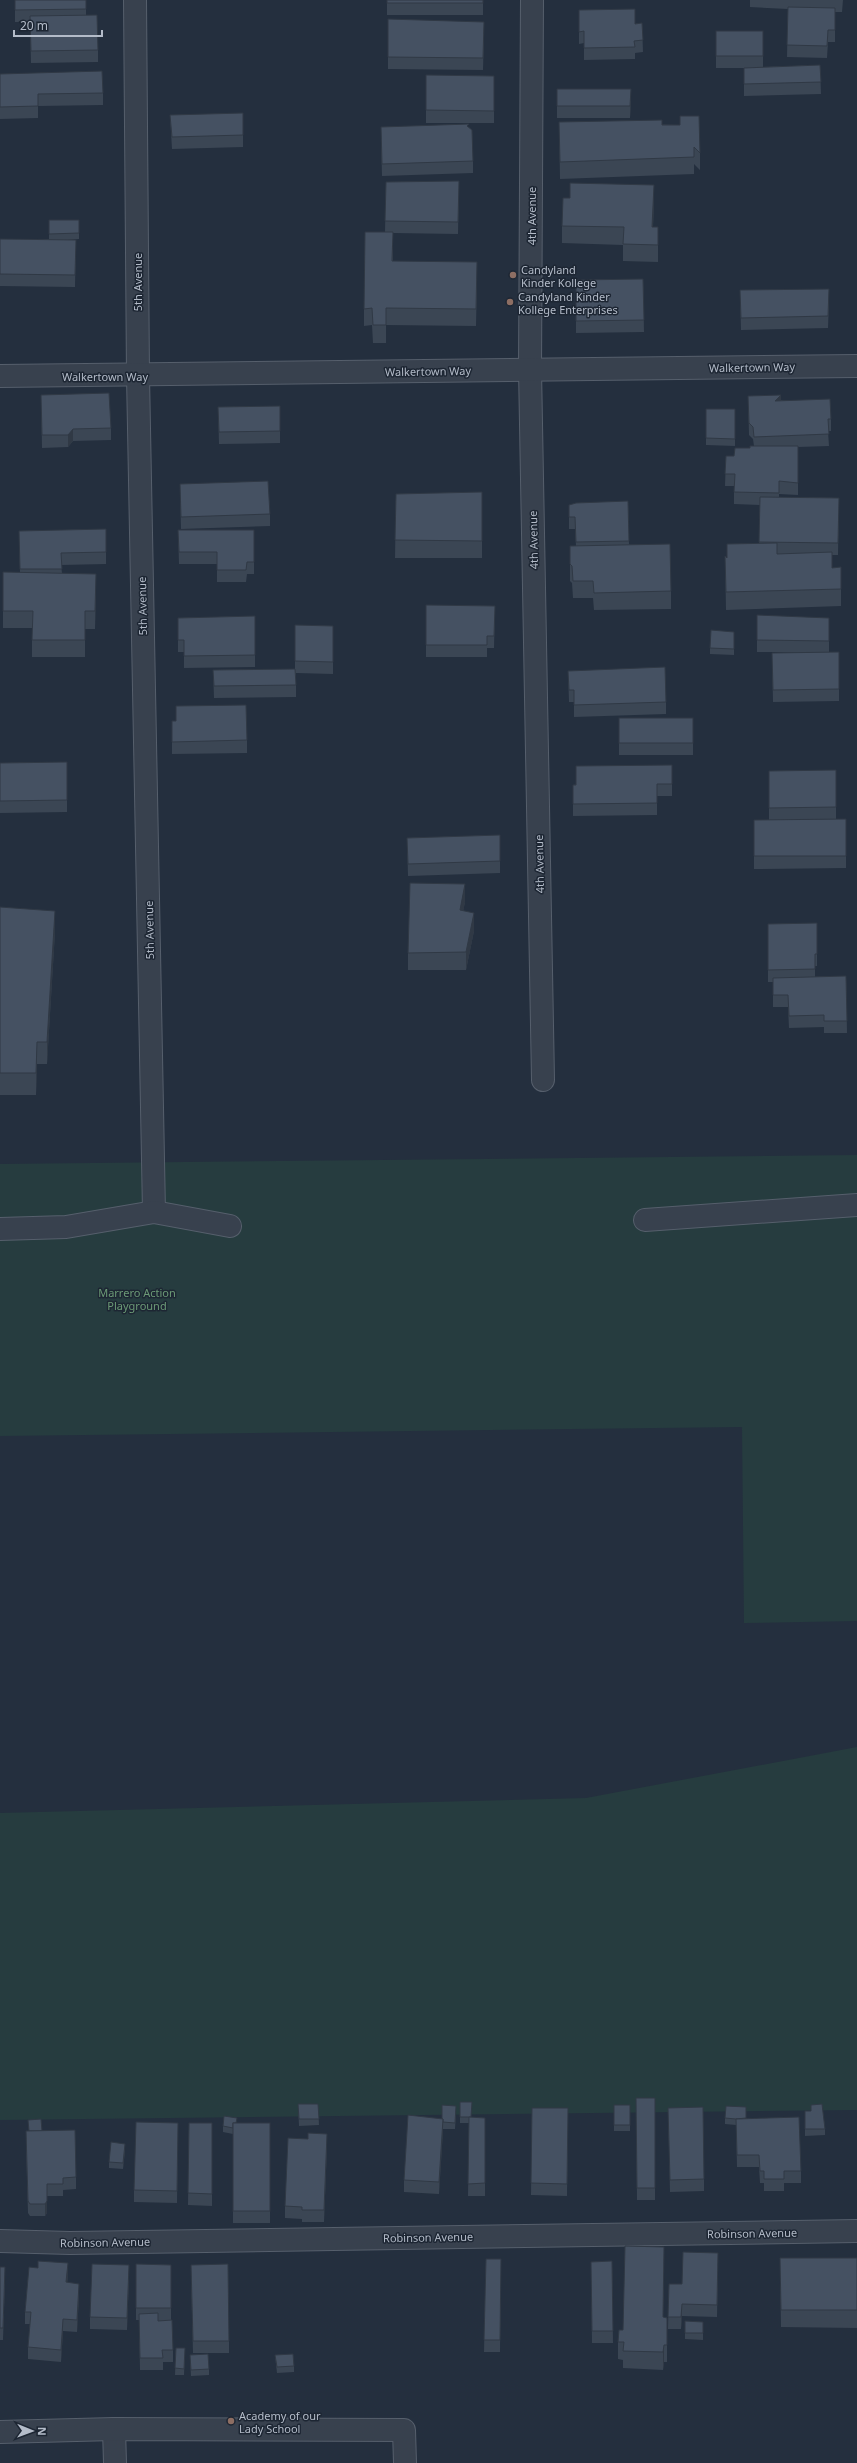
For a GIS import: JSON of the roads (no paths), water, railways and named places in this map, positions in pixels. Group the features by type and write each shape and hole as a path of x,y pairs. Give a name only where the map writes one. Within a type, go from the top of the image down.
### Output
{"street":[{"name":"5th Avenue","path":"135,0 138,376 154,1212"},
{"name":"4th Avenue","path":"532,0 530,369 543,1080"},
{"name":"Walkertown Way","path":"0,376 138,376 530,369 857,366"},
{"path":"645,1220 857,1206"},
{"path":"0,1229 66,1227 154,1212 230,1226"},
{"name":"Robinson Avenue","path":"0,2242 70,2243 857,2231"},
{"path":"114,2429 115,2463"},
{"path":"0,2432 114,2429 404,2430 405,2463"}],"place":[{"name":"Candyland Kinder Kollege","path":"513,275"},
{"name":"Candyland Kinder Kollege Enterprises","path":"510,302"},
{"name":"Academy of our Lady School","path":"231,2421"}],"park label":[{"name":"Marrero Action Playground","path":"137,1298"}]}
